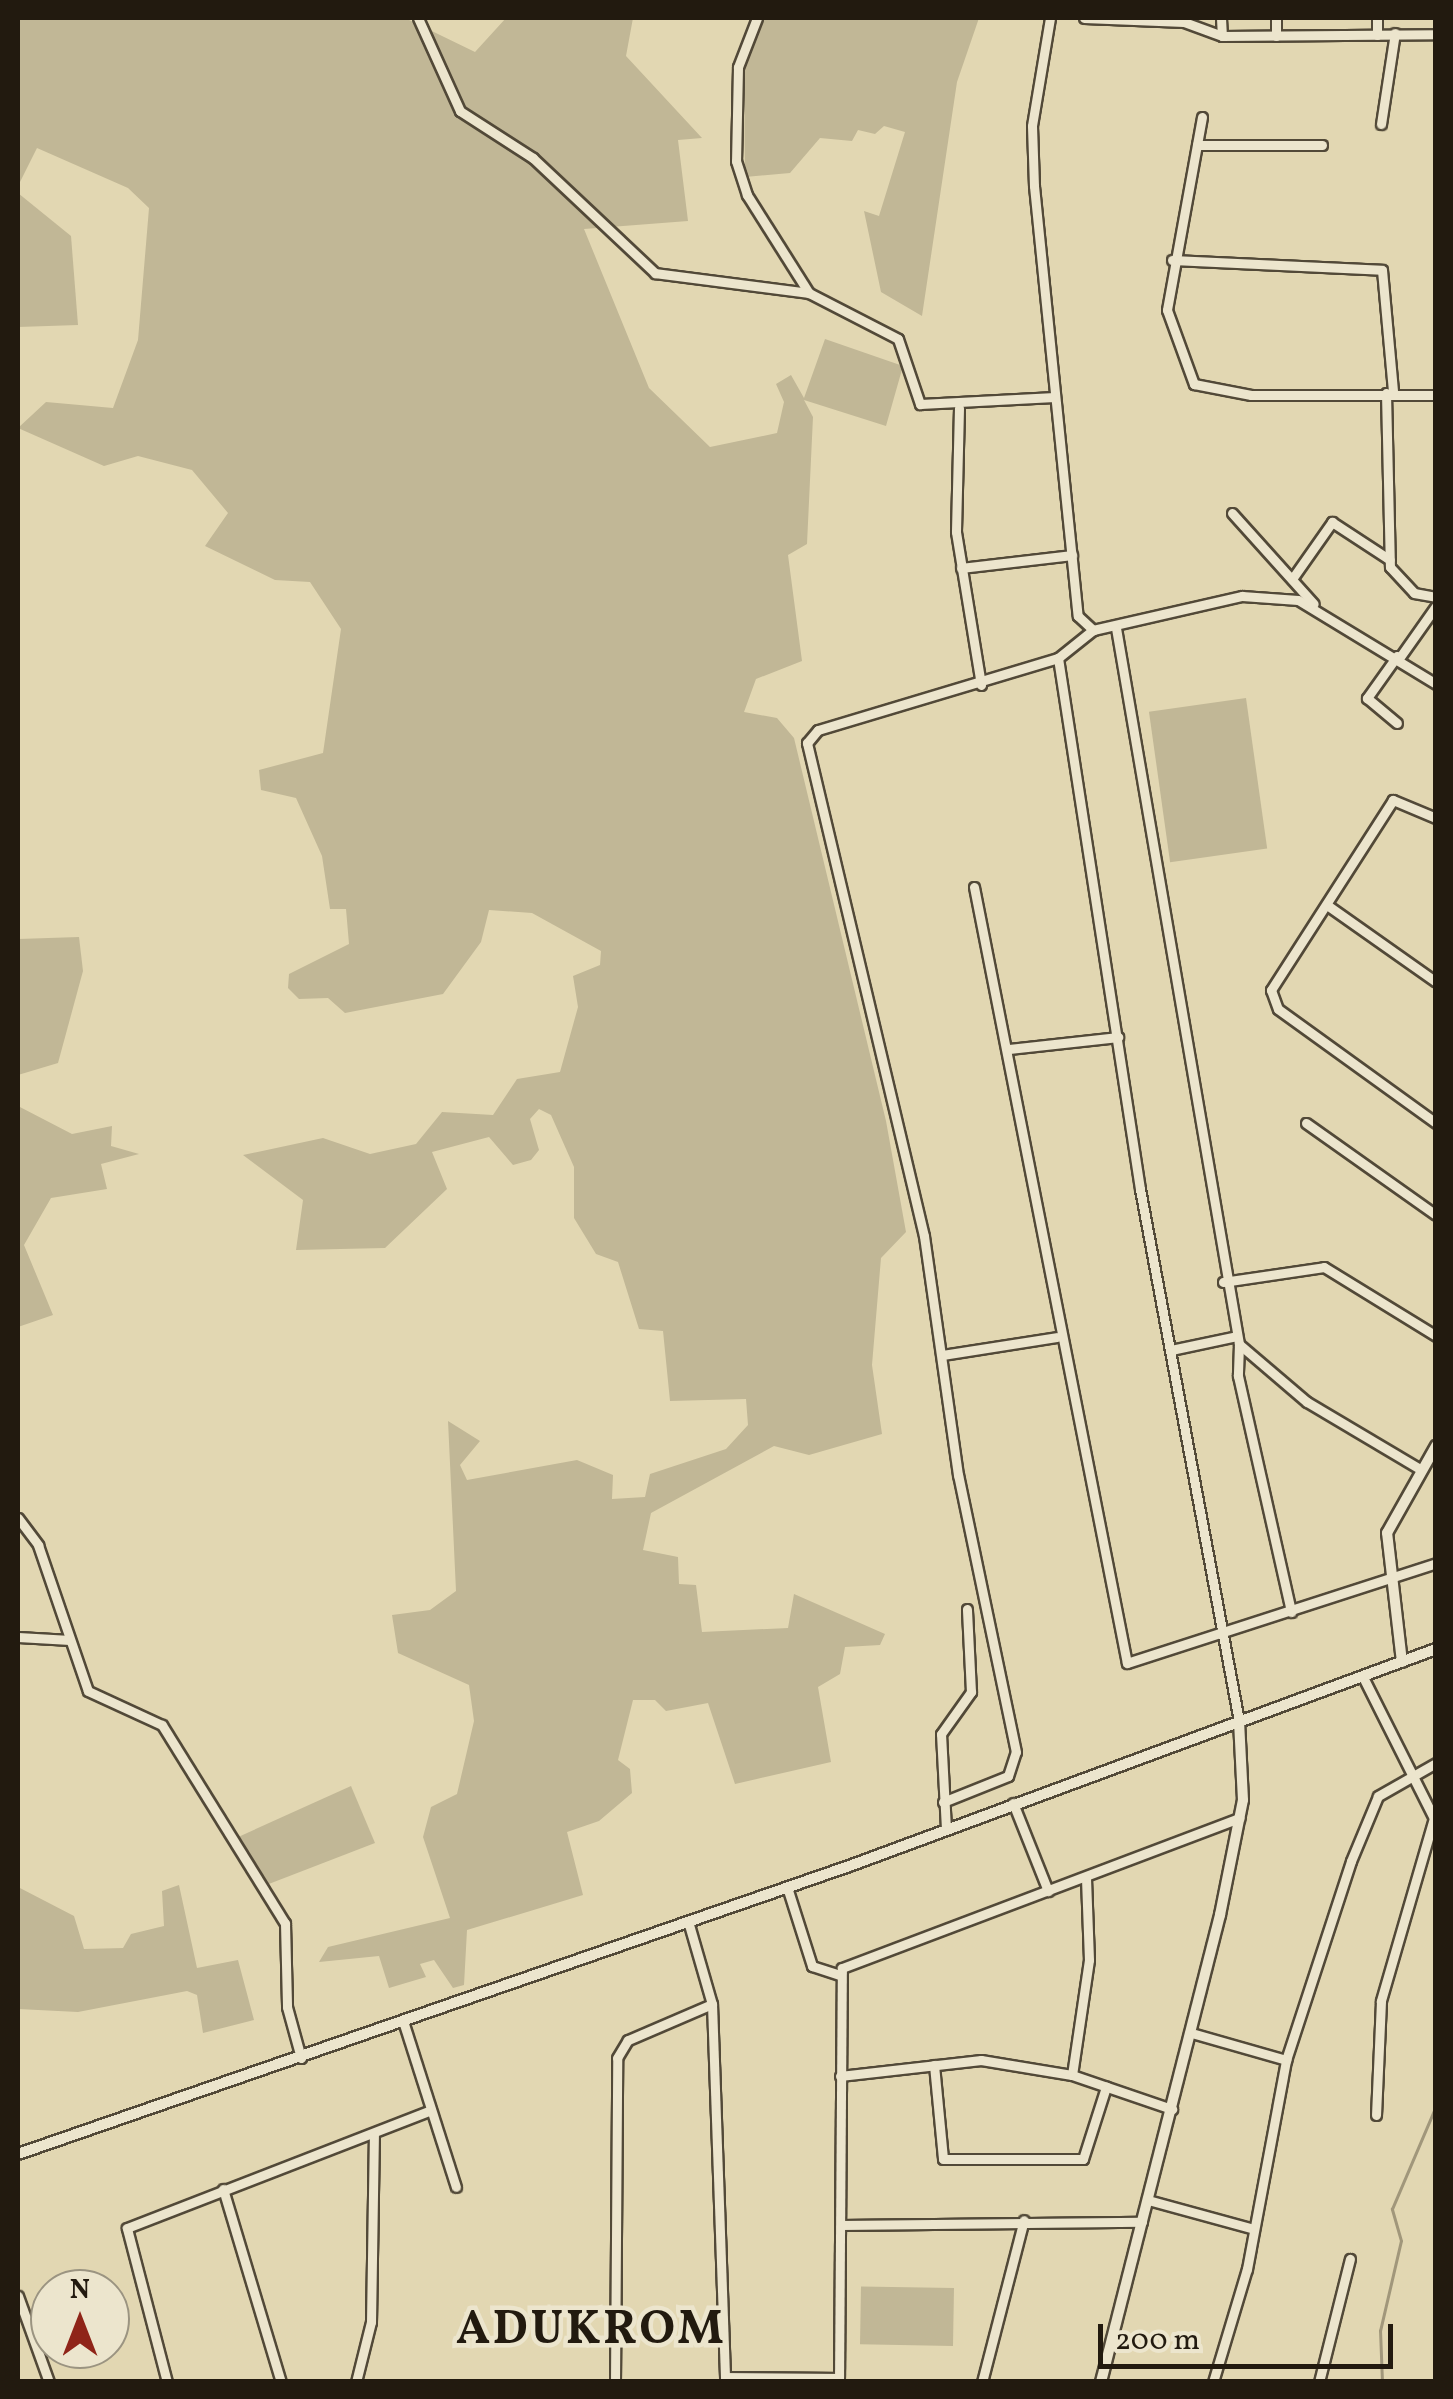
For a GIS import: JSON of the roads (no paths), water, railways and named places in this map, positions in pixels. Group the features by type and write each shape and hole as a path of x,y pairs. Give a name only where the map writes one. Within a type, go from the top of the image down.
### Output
{"street":[{"path":"418,18 460,111 533,158 655,273 808,294 898,339 920,404 958,408 1055,397"},
{"path":"758,18 738,67 736,161 747,196 808,294"},
{"path":"1050,18 1032,126 1078,616 1094,630"},
{"path":"1084,18 1184,22 1222,36 1436,34"},
{"path":"1222,18 1222,36"},
{"path":"1276,18 1276,36"},
{"path":"1378,18 1378,35"},
{"path":"1381,124 1396,33"},
{"path":"1202,117 1172,260 1171,339 1200,388 1436,395"},
{"path":"1198,145 1322,144"},
{"path":"1172,260 1382,270 1389,393 1390,560"},
{"path":"958,408 961,568 981,685"},
{"path":"1232,513 1317,607 1436,684"},
{"path":"1292,579 1332,522 1390,560 1414,593 1436,597"},
{"path":"961,568 1072,555"},
{"path":"943,1802 1008,1776 1016,1752 893,1093 806,743 818,730 981,685 1058,658 1094,630 1242,596 1317,607"},
{"path":"1398,723 1367,698 1436,606"},
{"path":"1116,628 1223,1282 1238,1340 1238,1376 1291,1612"},
{"path":"1058,658 1171,1350 1240,1722 1240,1818 1195,2034 1101,2382"},
{"path":"1436,818 1393,800 1327,905 1276,976 1273,1000 1436,1123"},
{"path":"974,887 1009,1049 1057,1337 1121,1655 1135,1666 1436,1563"},
{"path":"1327,905 1436,982"},
{"path":"1009,1049 1118,1037"},
{"path":"1306,1123 1436,1215"},
{"path":"1223,1282 1324,1267 1436,1336"},
{"path":"942,1355 1057,1337"},
{"path":"1171,1350 1238,1340"},
{"path":"1238,1340 1308,1402 1420,1469"},
{"path":"1402,1662 1387,1581 1387,1533 1436,1446"},
{"path":"18,1518 38,1546 94,1699 162,1725 285,1923 288,2007 301,2058"},
{"path":"946,1829 941,1734 973,1677 967,1609"},
{"path":"18,1637 70,1640"},
{"path":"18,2154 787,1887 1364,1679 1436,1649"},
{"path":"1364,1679 1434,1818 1381,2001 1376,2115"},
{"path":"1214,2382 1254,2229 1286,2060 1378,1796 1436,1763"},
{"path":"1013,1803 1048,1891"},
{"path":"787,1887 812,1966 839,1975 1240,1818"},
{"path":"1072,2075 1088,1960 1086,1876"},
{"path":"688,1921 712,2004 725,2379 839,2380 839,1975"},
{"path":"615,2382 617,2058 628,2040 712,2004"},
{"path":"403,2021 456,2187"},
{"path":"1195,2034 1286,2060"},
{"path":"840,2076 981,2060 1072,2075 1172,2109"},
{"path":"934,2065 943,2160 1083,2159 1106,2087"},
{"path":"167,2382 127,2228 431,2110"},
{"path":"356,2382 372,2322 374,2132"},
{"path":"223,2189 281,2382"},
{"path":"1148,2200 1254,2229"},
{"path":"841,2225 1024,2220 1142,2222"},
{"path":"982,2382 1024,2220"},
{"path":"1319,2382 1350,2259"},
{"path":"18,2296 49,2382"}],"waterway":[{"path":"1382,2382 1380,2331 1401,2241 1392,2209 1436,2106"}],"district":[{"name":"ADUKROM","path":"591,2331"}]}
